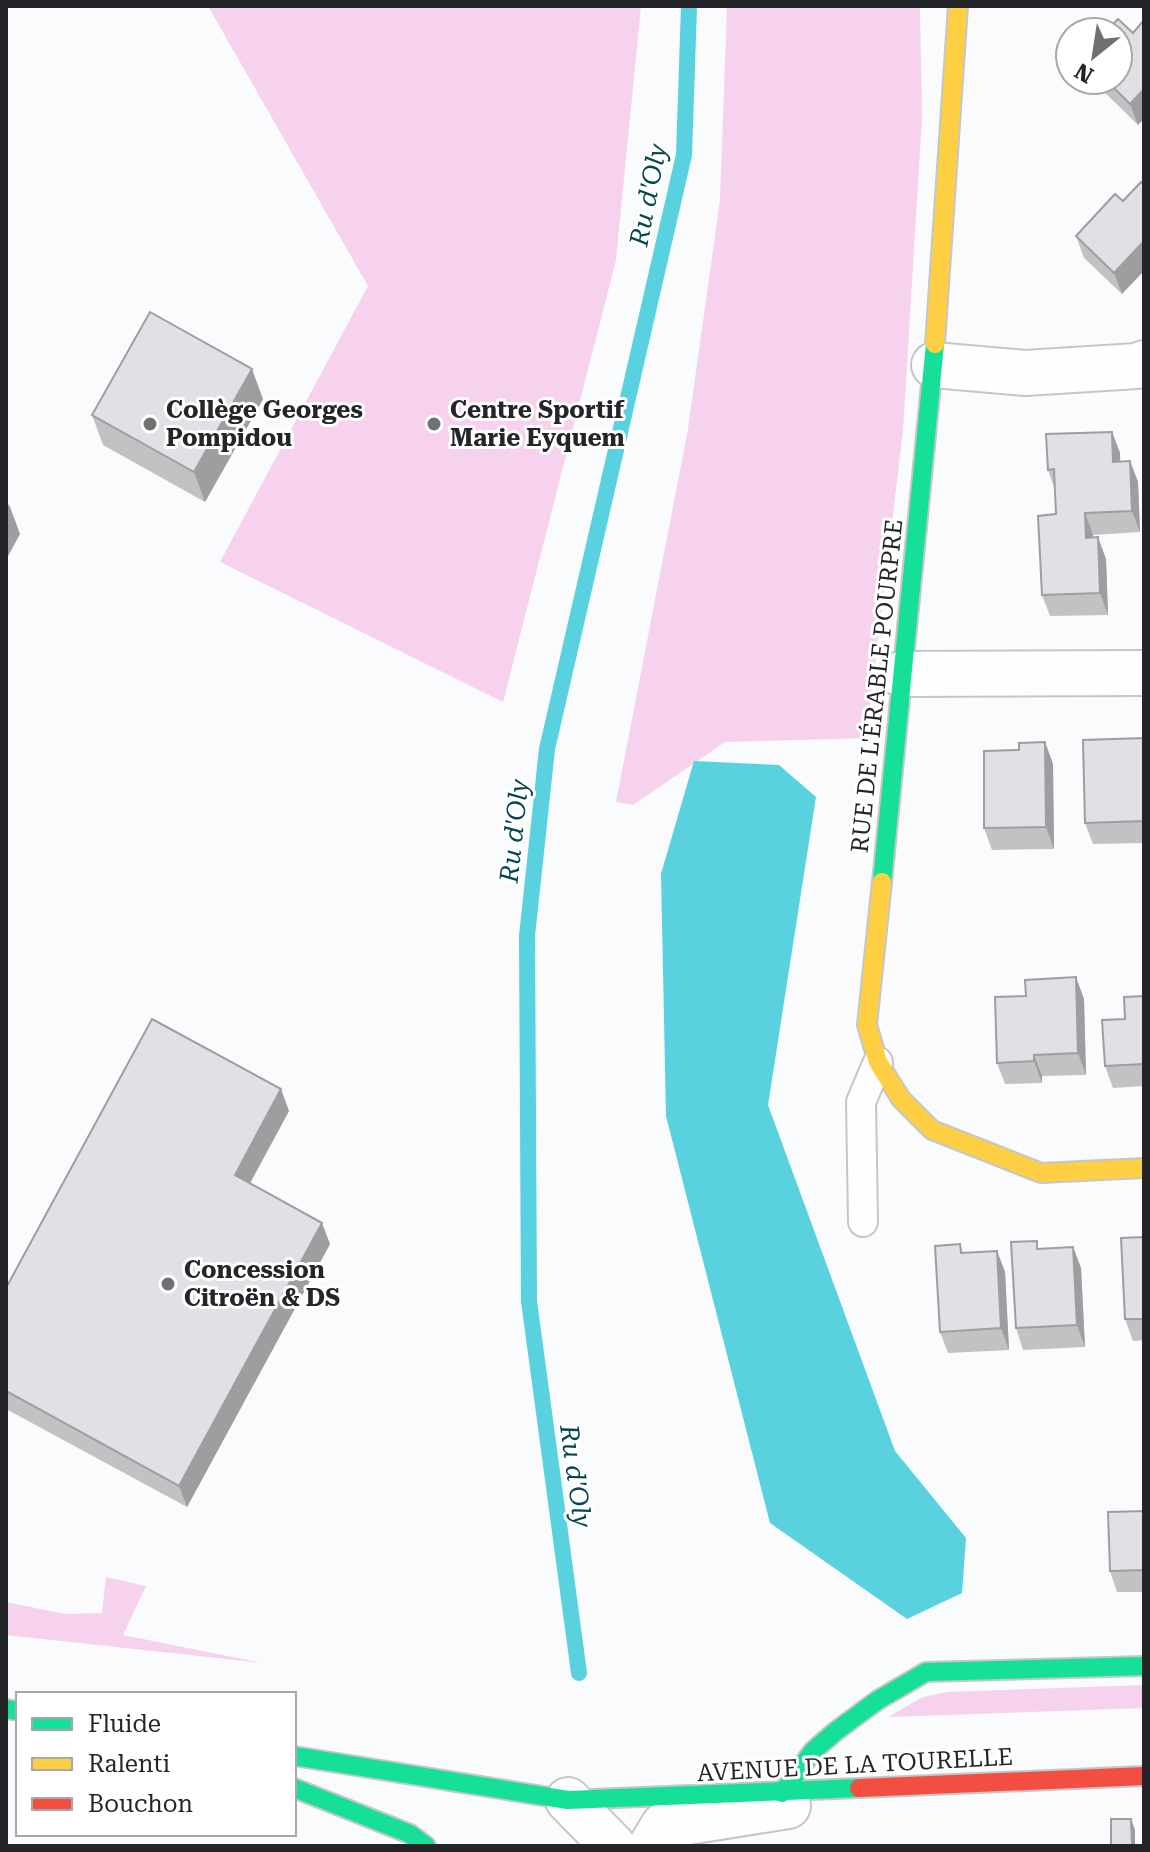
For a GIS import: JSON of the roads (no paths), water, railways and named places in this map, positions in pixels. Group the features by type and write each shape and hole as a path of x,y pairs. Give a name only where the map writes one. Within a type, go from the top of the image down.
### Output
{"street":[{"name":"RUE DE L'ÉRABLE POURPRE","path":"958,6 934,365 867,1025 878,1062 901,1099 932,1130 1041,1173 1144,1168"},
{"path":"934,365 1025,373 1137,366 1144,363"},
{"path":"901,674 1144,673"},
{"path":"782,1793 813,1751 836,1731 878,1700 926,1672 1144,1666"},
{"name":"AVENUE DE LA TOURELLE","path":"296,1756 568,1800 1144,1776"},
{"path":"651,1846 663,1826 899,1788"},
{"path":"296,1789 410,1834 426,1846"},
{"path":"568,1800 613,1846"}],"lane":[{"path":"863,1222 861,1102 878,1062"}],"water":[{"path":"694,761 779,765 816,797 768,1105 895,1451 966,1538 962,1593 907,1619 770,1523 666,1116 661,874"}],"waterway":[{"name":"Ru d'Oly","path":"579,1673 529,1301 527,936 547,749 684,155 689,6"}],"place":[{"name":"Collège Georges Pompidou","path":"150,424"},
{"name":"Centre Sportif Marie Eyquem","path":"434,424"},
{"name":"Concession Citroën & DS","path":"168,1284"}]}
